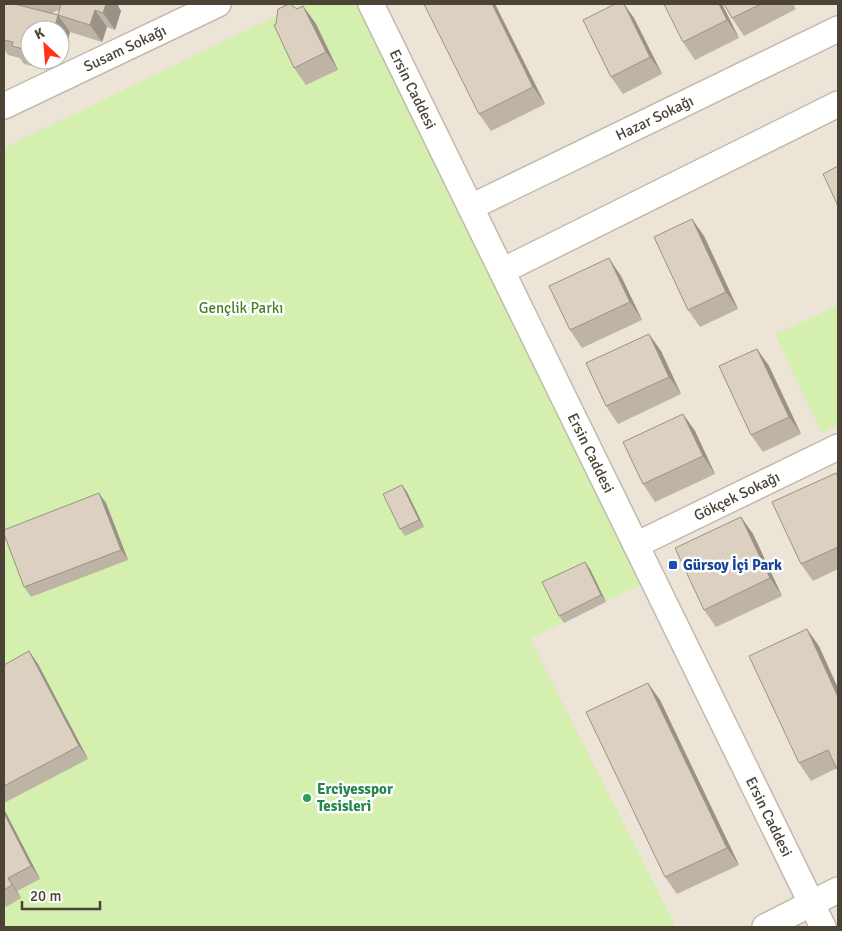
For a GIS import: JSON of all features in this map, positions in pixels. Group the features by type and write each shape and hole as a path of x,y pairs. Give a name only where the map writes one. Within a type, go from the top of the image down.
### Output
{"street":[{"name":"Susam Sokağı","path":"4,106 218,4"},
{"name":"Ersin Caddesi","path":"371,4 823,927"},
{"name":"Hazar Sokağı","path":"471,207 838,28"},
{"path":"502,271 838,104"},
{"name":"Gökçek Sokağı","path":"636,545 838,447"},
{"path":"765,927 838,890"}],"shaded area":[{"path":"4,4 838,4 838,927 4,927"}],"green space":[{"name":"Gençlik Parkı","path":"301,4 358,4 640,585 530,639 676,927 4,927 4,148"},
{"path":"838,305 838,425 822,433 775,335"}],"building":[{"path":"5,4 14,4 58,15 57,20 20,20 20,48 12,46 13,42 4,40"},
{"path":"61,4 106,4 103,13 95,10 90,25 58,15"},
{"path":"289,4 297,9 303,6 326,52 294,68 274,25 276,24 278,9"},
{"path":"424,4 492,4 533,87 479,114"},
{"path":"615,4 624,4 650,57 611,77 583,20"},
{"path":"664,4 719,4 727,20 683,42"},
{"path":"724,4 761,4 732,18"},
{"path":"838,166 838,206 823,174"},
{"path":"692,219 726,292 688,310 654,237"},
{"path":"609,258 630,302 570,330 549,286"},
{"path":"649,334 669,377 606,406 586,363"},
{"path":"757,349 789,417 751,435 719,366"},
{"path":"683,414 703,456 643,484 623,442"},
{"path":"836,473 838,477 838,547 801,564 772,502"},
{"path":"402,485 419,520 400,529 383,494"},
{"path":"99,493 121,550 24,587 4,530"},
{"path":"741,517 770,578 704,610 675,548"},
{"path":"585,562 601,595 559,616 542,582"},
{"path":"807,629 838,697 838,771 828,750 799,763 749,656"},
{"path":"29,651 79,746 4,786 4,665"},
{"path":"648,683 727,848 665,877 586,712"},
{"path":"4,813 31,866 8,878 12,885 4,890"}],"place":[{"name":"Gürsoy İçi Park","path":"673,565"},
{"name":"Erciyesspor Tesisleri","path":"307,798"}]}
